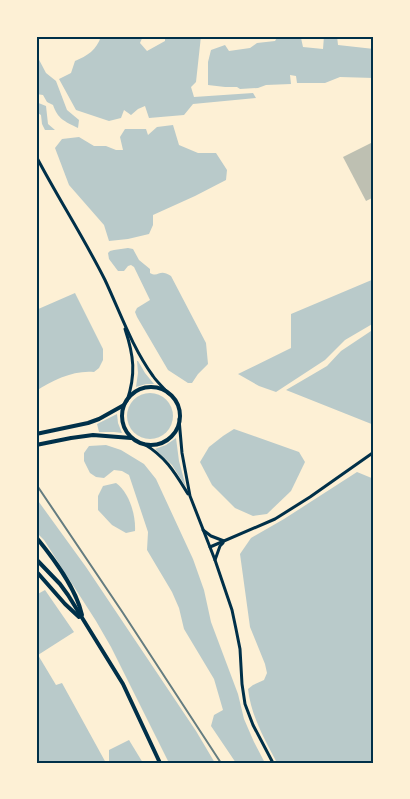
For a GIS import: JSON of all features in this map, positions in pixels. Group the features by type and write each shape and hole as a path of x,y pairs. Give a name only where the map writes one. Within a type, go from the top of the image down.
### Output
{"main road":[{"path":"36,156 106,282 123,322 130,344 133,370 131,387 122,415 123,425 135,441 149,445 159,444 168,439 177,428 180,419"},
{"path":"123,322 149,370 172,396 177,405 190,496 232,610 240,649 245,704 253,725 273,763"},
{"path":"36,434 88,423 98,419 125,403 134,393 143,388 158,388 168,393"},
{"path":"36,445 93,435 131,438"},
{"path":"144,444 166,461 190,496"},
{"path":"210,547 260,526 294,507 374,452"},
{"path":"203,530 211,536 224,541"},
{"path":"36,538 50,554 77,599 83,620"},
{"path":"215,560 224,541"},
{"path":"36,559 60,584 124,684 160,763"},
{"path":"36,571 65,604 83,620"}],"shaded area":[{"path":"101,36 143,36 140,43 147,51 165,41 165,36 201,36 196,82 191,87 194,97 253,93 256,98 193,104 184,115 149,118 145,106 131,115 124,110 121,118 109,121 76,110 59,79 71,73 75,61 91,52"},
{"path":"278,36 304,36 301,38 303,47 323,49 324,36 337,36 338,45 374,49 374,78 340,77 325,83 297,83 296,76 290,75 291,84 240,89 237,87 208,85 208,62 211,50 225,45 229,51 250,48 257,43 275,41"},
{"path":"36,54 46,73 56,81 67,110 79,120 78,128 59,117 53,105 47,102 43,95 36,94"},
{"path":"36,102 46,106 48,124 55,130 45,130 41,115 36,112"},
{"path":"173,125 179,145 198,153 216,153 227,170 226,180 153,215 153,225 149,234 109,241 104,225 69,185 55,148 62,139 79,137 94,146 106,146 116,150 123,150 120,137 125,129 146,129 148,135 157,127"},
{"path":"133,249 139,260 150,269 150,273 164,273 171,276 206,343 208,364 192,383 188,383 168,370 137,317 135,312 137,308 150,300 134,267 131,265 124,271 118,271 109,259 108,253 110,251"},
{"path":"374,279 374,323 345,340 325,360 276,392 259,386 238,374 291,348 291,314"},
{"path":"75,293 103,349 103,360 99,368 94,372 64,377 36,391 36,310"},
{"path":"374,329 374,425 286,390 327,366 341,351"},
{"path":"138,361 154,384 136,387"},
{"path":"146,393 154,393 163,397 169,403 173,416 169,429 163,435 154,439 146,439 137,435 131,429 127,420 127,412 131,403 137,397"},
{"path":"117,414 122,433 99,432 97,424"},
{"path":"234,429 299,452 305,462 291,491 267,514 253,516 235,508 212,485 200,462 209,447"},
{"path":"176,438 179,461 186,487 172,465 155,449 166,445"},
{"path":"106,445 121,450 144,464 156,479 193,559 204,590 211,622 238,694 244,719 265,763 236,763 211,726 214,715 223,710 214,679 184,629 179,608 172,592 147,550 148,532 129,475 122,471 114,470 104,478 96,477 90,473 84,461 84,453 89,446"},
{"path":"357,472 374,479 374,763 277,763 259,728 252,709 248,689 264,680 267,673 250,627 240,554 251,538"},
{"path":"116,483 125,492 131,504 135,531 126,533 112,525 98,510 98,496 103,486"},
{"path":"36,498 86,567 196,731 215,763 169,763 111,647 44,540 36,532"},
{"path":"45,590 74,632 38,655 56,685 62,683 106,763 36,763 36,595"},
{"path":"129,740 143,763 109,763 109,750"}],"building":[{"path":"371,143 374,148 374,197 366,201 343,157"}],"railway":[{"path":"36,484 221,763"}]}
